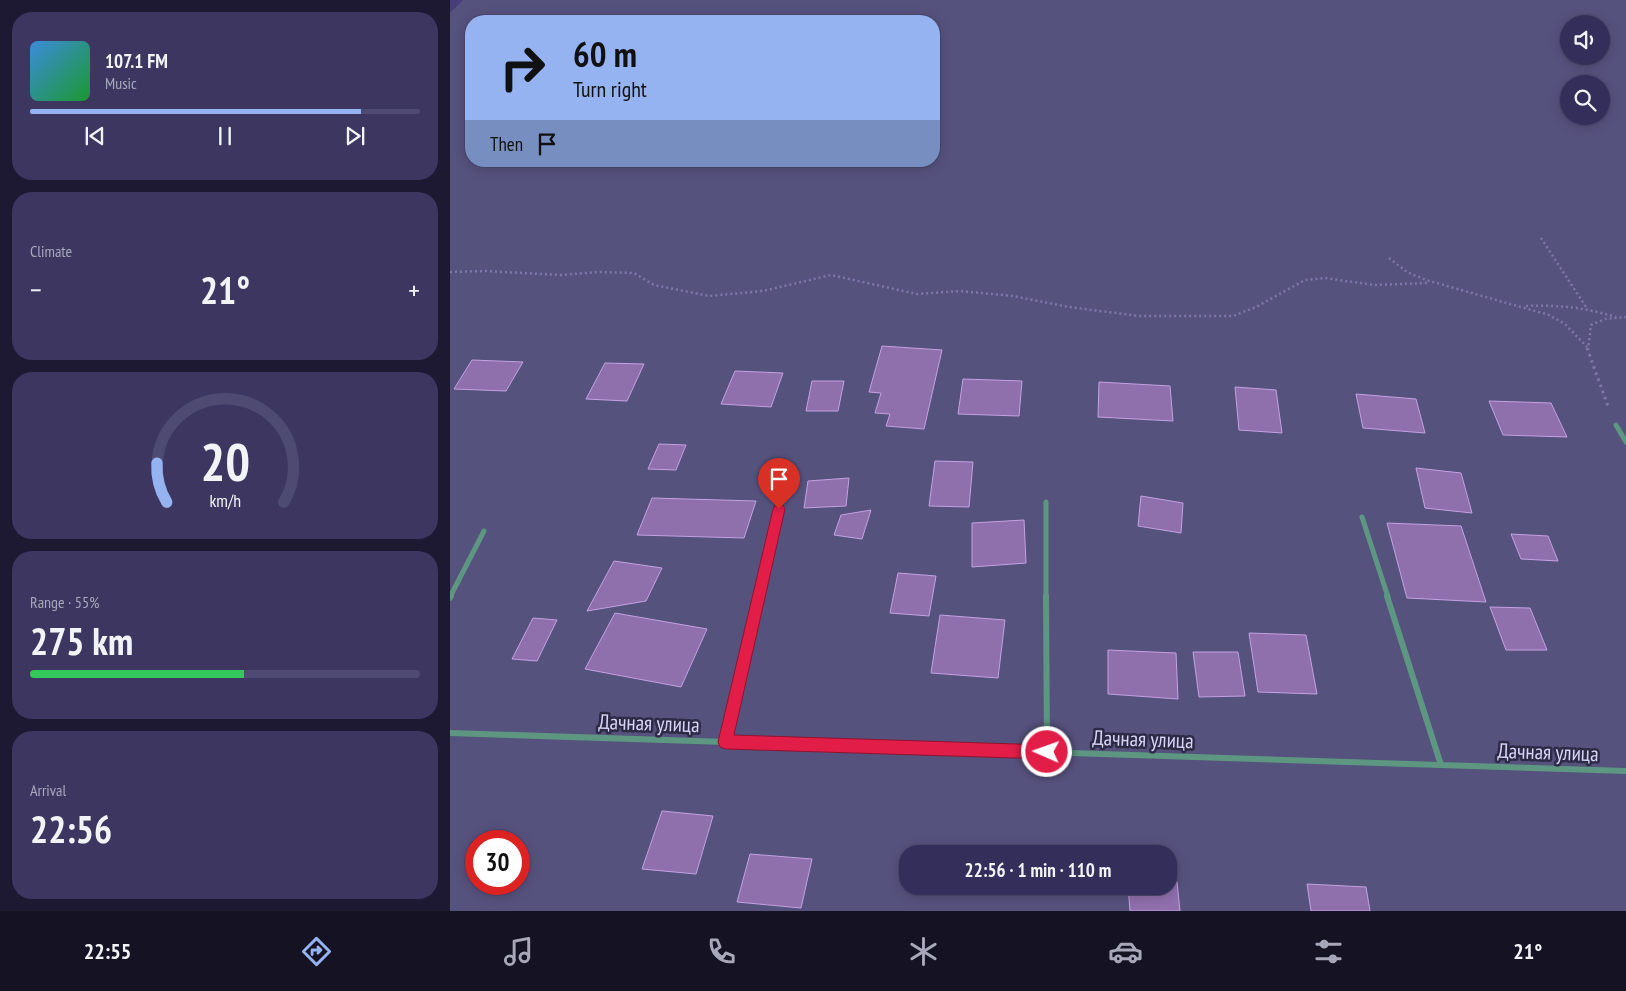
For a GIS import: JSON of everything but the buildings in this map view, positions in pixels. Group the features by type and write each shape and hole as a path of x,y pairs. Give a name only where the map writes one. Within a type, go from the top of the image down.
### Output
{"street":[{"path":"1616,425 1626,442"},
{"path":"1046,502 1047,752"},
{"path":"726,742 779,509"},
{"path":"1362,517 1442,765"},
{"path":"450,598 484,531"},
{"name":"Дачная улица","path":"450,733 1626,771"}],"path":[{"path":"1541,238 1586,308"},
{"path":"1390,258 1398,267 1428,283"},
{"path":"450,272 485,271 561,275 598,272 634,273 654,285 709,296 763,291 831,274 917,294 960,291 1013,296 1069,308 1139,316 1234,316 1256,307 1305,280 1325,278 1374,285 1428,283 1525,306 1561,305 1586,308 1619,318"},
{"path":"1525,306 1562,322 1586,347 1604,398 1616,425"},
{"path":"1586,347 1591,325 1605,319 1626,317"}],"shaded area":[{"path":"463,0 1626,0 1626,911 450,911 450,13"}],"route":[{"path":"779,509 726,742 1047,752"}]}
